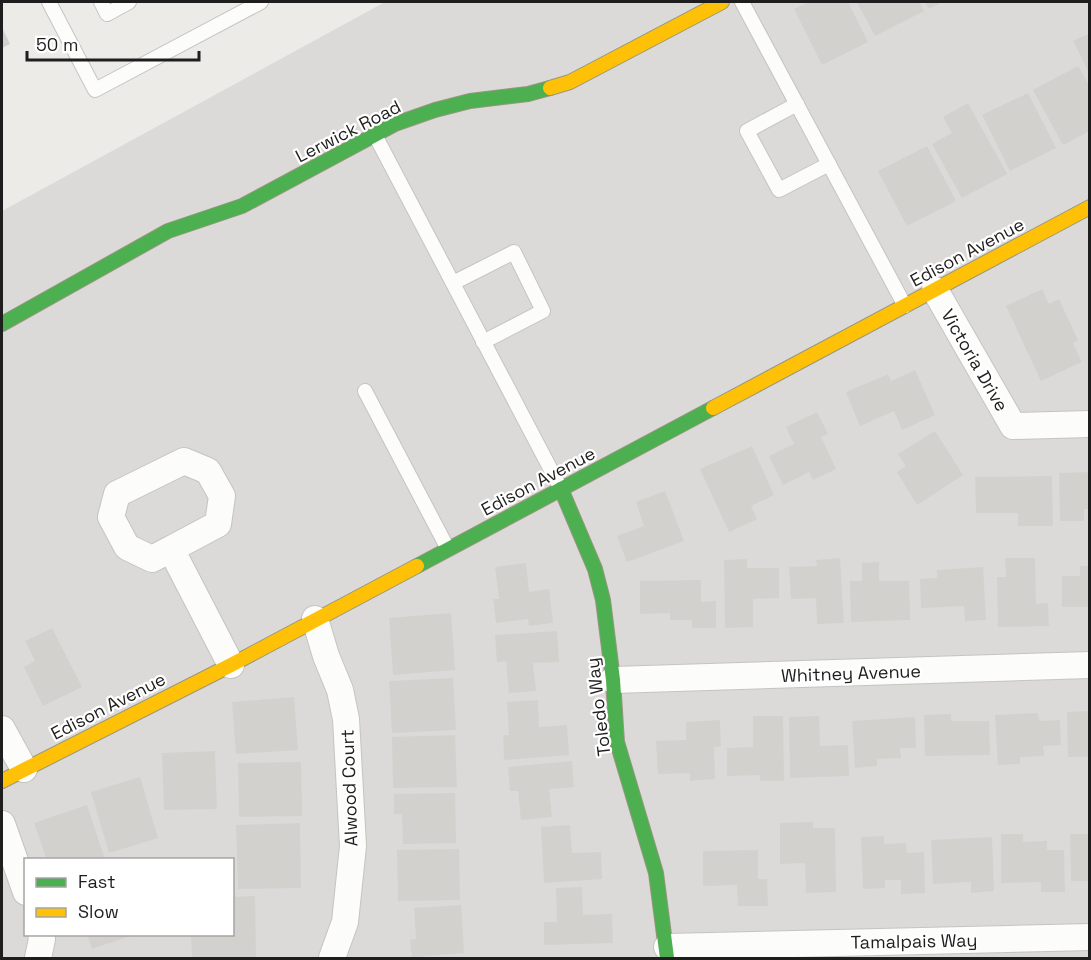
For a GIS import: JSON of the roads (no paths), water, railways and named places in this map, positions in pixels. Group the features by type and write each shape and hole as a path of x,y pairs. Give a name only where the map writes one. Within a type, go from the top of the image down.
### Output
{"street":[{"name":"Lerwick Road","path":"2,324 168,231 242,206 395,124 435,110 470,102 528,94 570,82 722,2"},
{"name":"Edison Avenue","path":"2,781 231,665 1089,207"},
{"name":"Victoria Drive","path":"935,290 1013,426 1089,424"},
{"name":"Toledo Way","path":"561,489 596,568 603,600 613,680 617,742 656,873 667,953"},
{"path":"171,549 231,665"},
{"name":"Alwood Court","path":"315,619 326,656 340,690 346,719 353,846 345,922 332,958"},
{"name":"Whitney Avenue","path":"613,680 1089,665"},
{"path":"2,729 24,769"},
{"path":"2,824 24,886"},
{"path":"38,958 41,936"},
{"name":"Tamalpais Way","path":"667,953 1089,937"}],"lane":[{"path":"49,2 95,90 261,2"},
{"path":"101,2 107,14 129,2"},
{"path":"742,2 905,306"},
{"path":"797,104 747,131 778,190 829,164"},
{"path":"375,135 561,489"},
{"path":"453,283 514,252 543,311 483,342"},
{"path":"365,391 448,549"}]}
